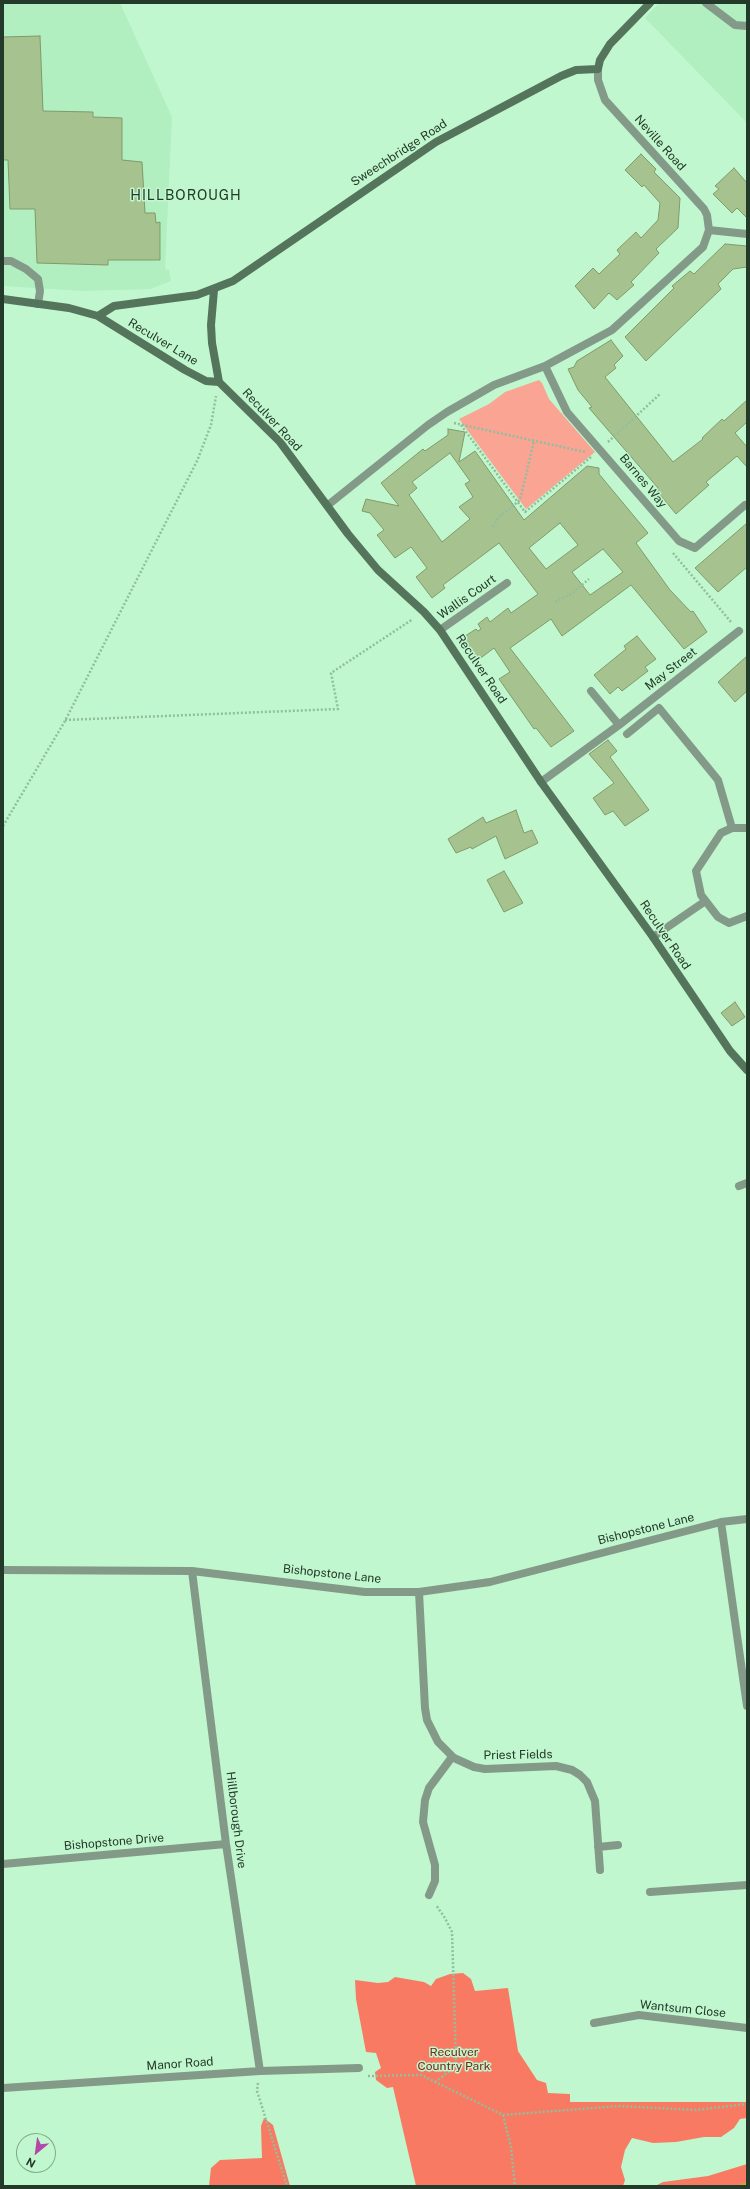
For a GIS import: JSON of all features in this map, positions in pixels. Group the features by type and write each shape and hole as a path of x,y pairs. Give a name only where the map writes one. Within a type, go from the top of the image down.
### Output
{"street":[{"path":"598,69 604,52 610,44 650,3"},
{"path":"706,3 735,25 747,26"},
{"name":"Neville Road","path":"598,69 600,90 605,100 704,209 709,222 709,230"},
{"name":"Sweechbridge Road","path":"214,290 234,281 436,142 560,76 576,70 598,69"},
{"path":"328,505 447,412 494,385 545,366 612,330 703,247 709,230 747,234"},
{"path":"3,261 10,261 26,268 38,279 40,291 38,304"},
{"path":"214,290 211,325 212,343 218,382"},
{"name":"Reculver Lane","path":"98,316 114,306 197,295 214,290"},
{"name":"Reculver Lane","path":"3,299 69,308 98,316 186,370 206,381 218,382"},
{"name":"Barnes Way","path":"545,366 567,412 601,449 678,542"},
{"name":"Reculver Road","path":"218,382 280,442 348,534 378,570 424,612 440,630 541,782 653,937 730,1051 747,1070"},
{"path":"678,542 695,548 745,505"},
{"name":"Wallis Court","path":"440,630 507,583"},
{"name":"May Street","path":"541,782 618,725 739,631"},
{"path":"591,691 618,725"},
{"path":"627,734 660,708 718,780 732,828"},
{"path":"747,828 732,828 717,837 698,866 696,874 698,887 704,902 723,921 734,922 747,916"},
{"path":"653,937 704,902"},
{"name":"Bishopstone Lane","path":"3,1570 192,1571 365,1592 419,1592 490,1582 721,1522 747,1519"},
{"path":"721,1522 747,1706"},
{"name":"Hillborough Drive","path":"192,1571 226,1844 260,2071"},
{"name":"Priest Fields","path":"419,1592 427,1720 438,1742 452,1757 464,1764 485,1769 556,1766 572,1770 587,1782 595,1801 600,1870"},
{"path":"429,1895 435,1881 435,1865 423,1822 425,1800 429,1788 452,1757"},
{"name":"Bishopstone Drive","path":"3,1864 226,1844"},
{"path":"598,1847 618,1845"},
{"path":"650,1892 747,1885"},
{"name":"Wantsum Close","path":"594,2023 640,2015 747,2028"},
{"name":"Manor Road","path":"3,2088 260,2071 359,2068"}],"path":[{"path":"3,826 65,720 197,461 211,425 218,382"},
{"path":"601,449 660,394"},
{"path":"447,412 454,424 461,425 590,453 593,456 525,512 461,425"},
{"path":"493,527 499,517 518,503 534,441"},
{"path":"678,542 671,551 739,631"},
{"path":"555,602 571,594 589,579"},
{"path":"65,720 338,709 331,673 424,612"},
{"path":"429,1895 445,1918 452,1932 454,1949 454,2035 456,2062 455,2067 435,2082"},
{"path":"359,2068 369,2076 421,2075 503,2115 619,2106 696,2110 747,2104"},
{"path":"260,2071 257,2091 287,2186"},
{"path":"503,2115 511,2147 515,2186"}],"shaded area":[{"path":"3,3 120,3 172,117 165,269 169,270 171,281 150,289 82,291 3,286"},
{"path":"659,3 747,3 747,123 645,18"},
{"path":"539,380 542,383 549,399 595,452 526,509 459,419 489,404 505,392"}],"green space":[{"name":"Reculver Country Park","path":"463,1973 471,1979 475,1991 508,1988 518,2051 537,2080 546,2083 548,2093 570,2094 570,2102 747,2102 747,2118 740,2119 734,2128 721,2137 704,2137 676,2142 653,2143 632,2138 625,2150 621,2167 625,2180 623,2186 416,2186 393,2087 387,2088 376,2080 375,2072 381,2068 376,2053 366,2052 356,1999 355,1980 378,1983 388,1982 395,1977 424,1982 431,1986 436,1979 450,1974"},
{"path":"264,2118 273,2125 290,2186 209,2186 211,2168 220,2160 262,2158 261,2126"},
{"path":"747,2164 747,2186 655,2186 663,2182 708,2176"}],"building":[{"path":"40,36 43,111 93,112 93,117 122,118 122,160 142,162 145,213 155,213 156,223 160,222 160,260 108,260 108,265 37,263 35,209 10,209 8,160 3,160 3,37"},
{"path":"641,154 656,169 654,172 680,198 678,228 656,249 659,253 631,282 634,285 617,300 609,293 594,309 575,286 593,268 599,274 620,254 617,250 636,232 641,238 658,220 660,203 644,185 642,187 625,170"},
{"path":"734,168 747,183 747,218 737,208 732,213 713,194 719,189 715,186"},
{"path":"725,244 747,246 747,267 733,269 718,284 721,289 646,361 625,337 674,288 672,286 690,271 694,274"},
{"path":"611,340 623,356 614,365 616,368 605,377 673,462 703,439 702,438 722,419 724,421 747,400 747,422 735,433 747,447 747,467 737,456 706,482 709,485 676,514 656,490 658,488 589,408 592,407 578,390 568,369 574,367 577,361"},
{"path":"448,429 465,432 459,462 475,451 524,520 587,466 599,468 599,474 648,533 636,543 670,590 691,612 693,611 707,632 684,649 631,585 562,636 551,619 510,648 574,731 551,747 536,728 534,729 499,679 510,672 494,648 478,660 462,638 476,629 478,631 481,629 478,624 487,617 490,622 508,608 511,613 538,594 499,543 443,585 445,588 432,598 416,577 427,568 411,547 395,558 377,535 384,530 370,513 362,511 366,499 399,506 381,483 423,449 425,451 448,435","holes":["450,453 470,481 465,484 473,497 459,507 470,519 442,542 409,495 417,488 412,482","560,523 578,545 546,569 529,548","603,549 623,572 590,595 572,572"]},
{"path":"747,523 747,567 718,592 695,568"},
{"path":"637,636 656,659 645,667 648,671 622,691 618,687 610,694 594,675 626,649 624,646"},
{"path":"747,656 747,691 735,702 718,682"},
{"path":"608,740 617,751 610,757 649,810 625,826 613,811 605,815 593,798 614,783 589,754"},
{"path":"516,810 524,833 532,830 538,843 505,859 496,836 472,849 471,847 456,853 448,839 483,817 486,823"},
{"path":"504,871 523,903 504,912 487,880"},
{"path":"735,1002 745,1017 732,1026 721,1013"}],"waterway":[{"path":"742,2186 747,2185"}],"district":[{"name":"HILLBOROUGH","path":"186,196"}]}
